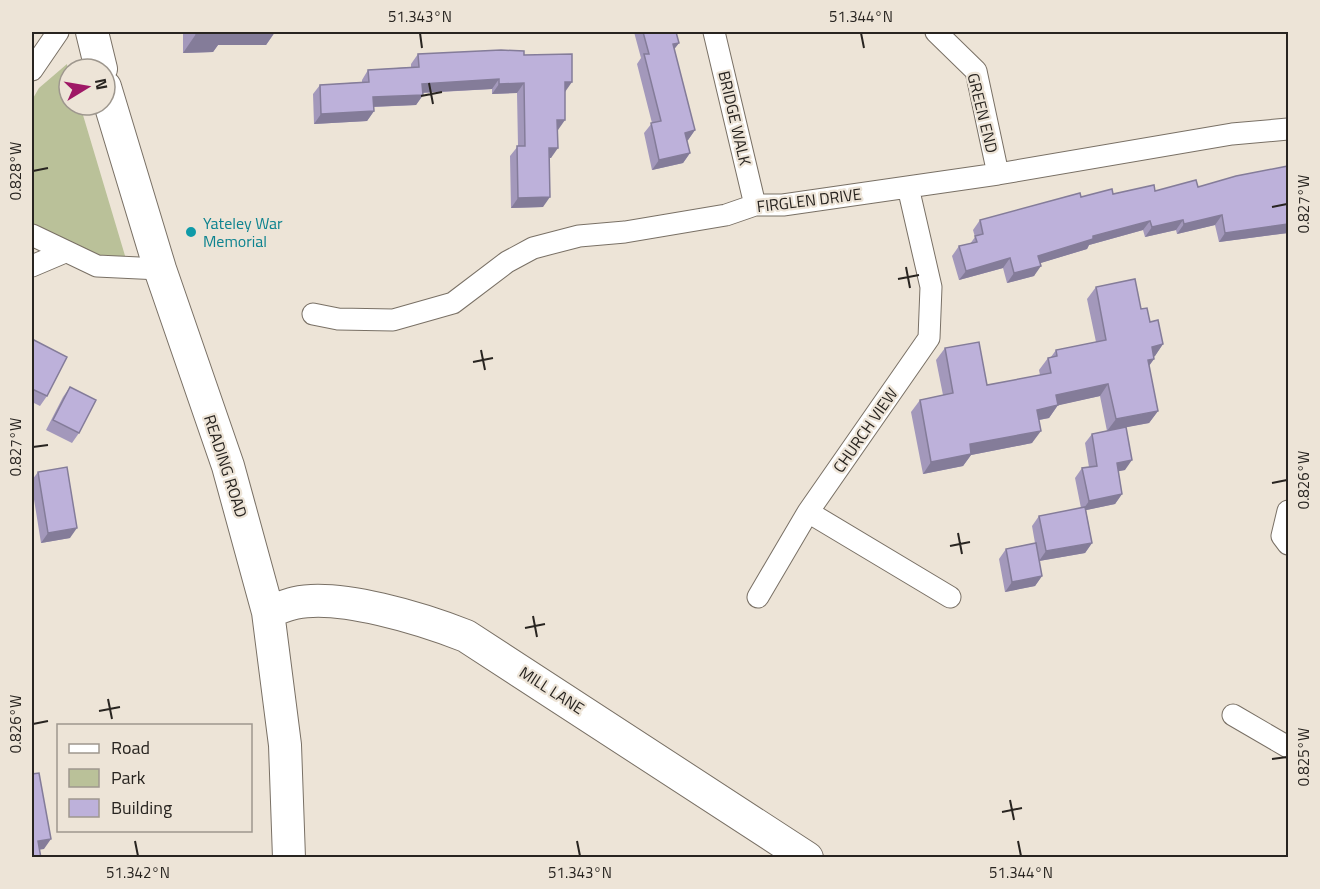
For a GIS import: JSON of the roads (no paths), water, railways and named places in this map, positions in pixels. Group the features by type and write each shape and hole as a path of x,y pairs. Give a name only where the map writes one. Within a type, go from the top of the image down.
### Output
{"main road":[{"path":"92,32 98,57"},
{"name":"READING ROAD","path":"114,117 160,269 228,466 268,612 285,744 289,858"},
{"name":"MILL LANE","path":"268,612 296,602 355,603 439,625 466,636 807,858"}],"street":[{"path":"32,70 58,32"},
{"name":"BRIDGE WALK","path":"714,32 755,205"},
{"name":"GREEN END","path":"936,32 976,71 998,174"},
{"name":"FIRGLEN DRIVE","path":"313,314 338,319 393,320 453,303 507,262 533,248 579,236 625,232 726,215 755,205 783,205 998,174 1232,134 1288,129"},
{"name":"CHURCH VIEW","path":"758,597 808,512 929,338 930,286 908,187"},
{"path":"32,235 97,266 160,269"},
{"path":"32,266 64,252"},
{"path":"1288,511 1282,536 1288,544"},
{"path":"808,512 950,597"},
{"path":"1233,715 1288,747"}],"place":[{"name":"Yateley War Memorial","path":"191,232"}]}
